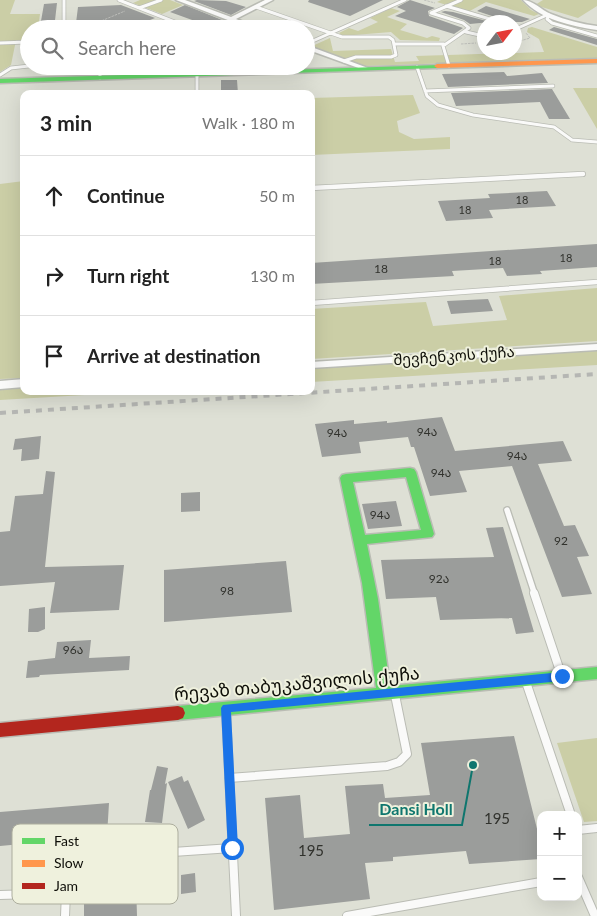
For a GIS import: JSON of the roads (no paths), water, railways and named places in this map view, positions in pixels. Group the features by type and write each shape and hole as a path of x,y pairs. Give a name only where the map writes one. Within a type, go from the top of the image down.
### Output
{"street":[{"path":"179,0 234,20"},
{"path":"231,19 270,0"},
{"path":"526,0 534,8 548,15 597,30"},
{"path":"315,49 366,69"},
{"path":"315,70 597,61"},
{"path":"0,81 67,75"},
{"name":"შევჩენკოს ქუჩა","path":"315,365 597,347"},
{"path":"0,385 20,384"},
{"path":"360,540 428,534 410,472 346,478 368,578 375,640 389,693"},
{"name":"რევაზ თაბუკაშვილის ქუჩა","path":"0,730 597,673"}],"lane":[{"path":"64,0 64,20"},
{"path":"118,0 169,20"},
{"path":"137,8 161,0"},
{"path":"315,40 405,0"},
{"path":"394,44 444,44 466,32 469,28 467,25 431,13 461,0"},
{"path":"256,6 293,20"},
{"path":"446,6 477,15"},
{"path":"522,25 548,15"},
{"path":"315,28 342,37 388,37 393,40 396,54 391,57 356,58 344,61"},
{"path":"466,32 477,34"},
{"path":"0,43 20,42"},
{"path":"444,44 449,66"},
{"path":"0,76 11,68 20,67"},
{"path":"417,67 427,96 438,105 456,111 554,127 572,140 597,142"},
{"path":"197,75 197,90"},
{"path":"425,92 553,86"},
{"path":"315,188 583,174"},
{"path":"315,303 597,282"},
{"path":"507,510 562,676"},
{"path":"526,680 570,811"},
{"path":"229,778 387,766 399,762 407,754 389,693"},
{"path":"226,708 236,916"},
{"path":"582,830 597,828"},
{"path":"178,852 232,848"},
{"path":"347,916 537,883"},
{"path":"582,886 595,916"}],"railway":[{"path":"315,392 597,374"},
{"path":"0,413 276,395"}],"place":[{"name":"Dansi Holl","path":"473,765"}]}
